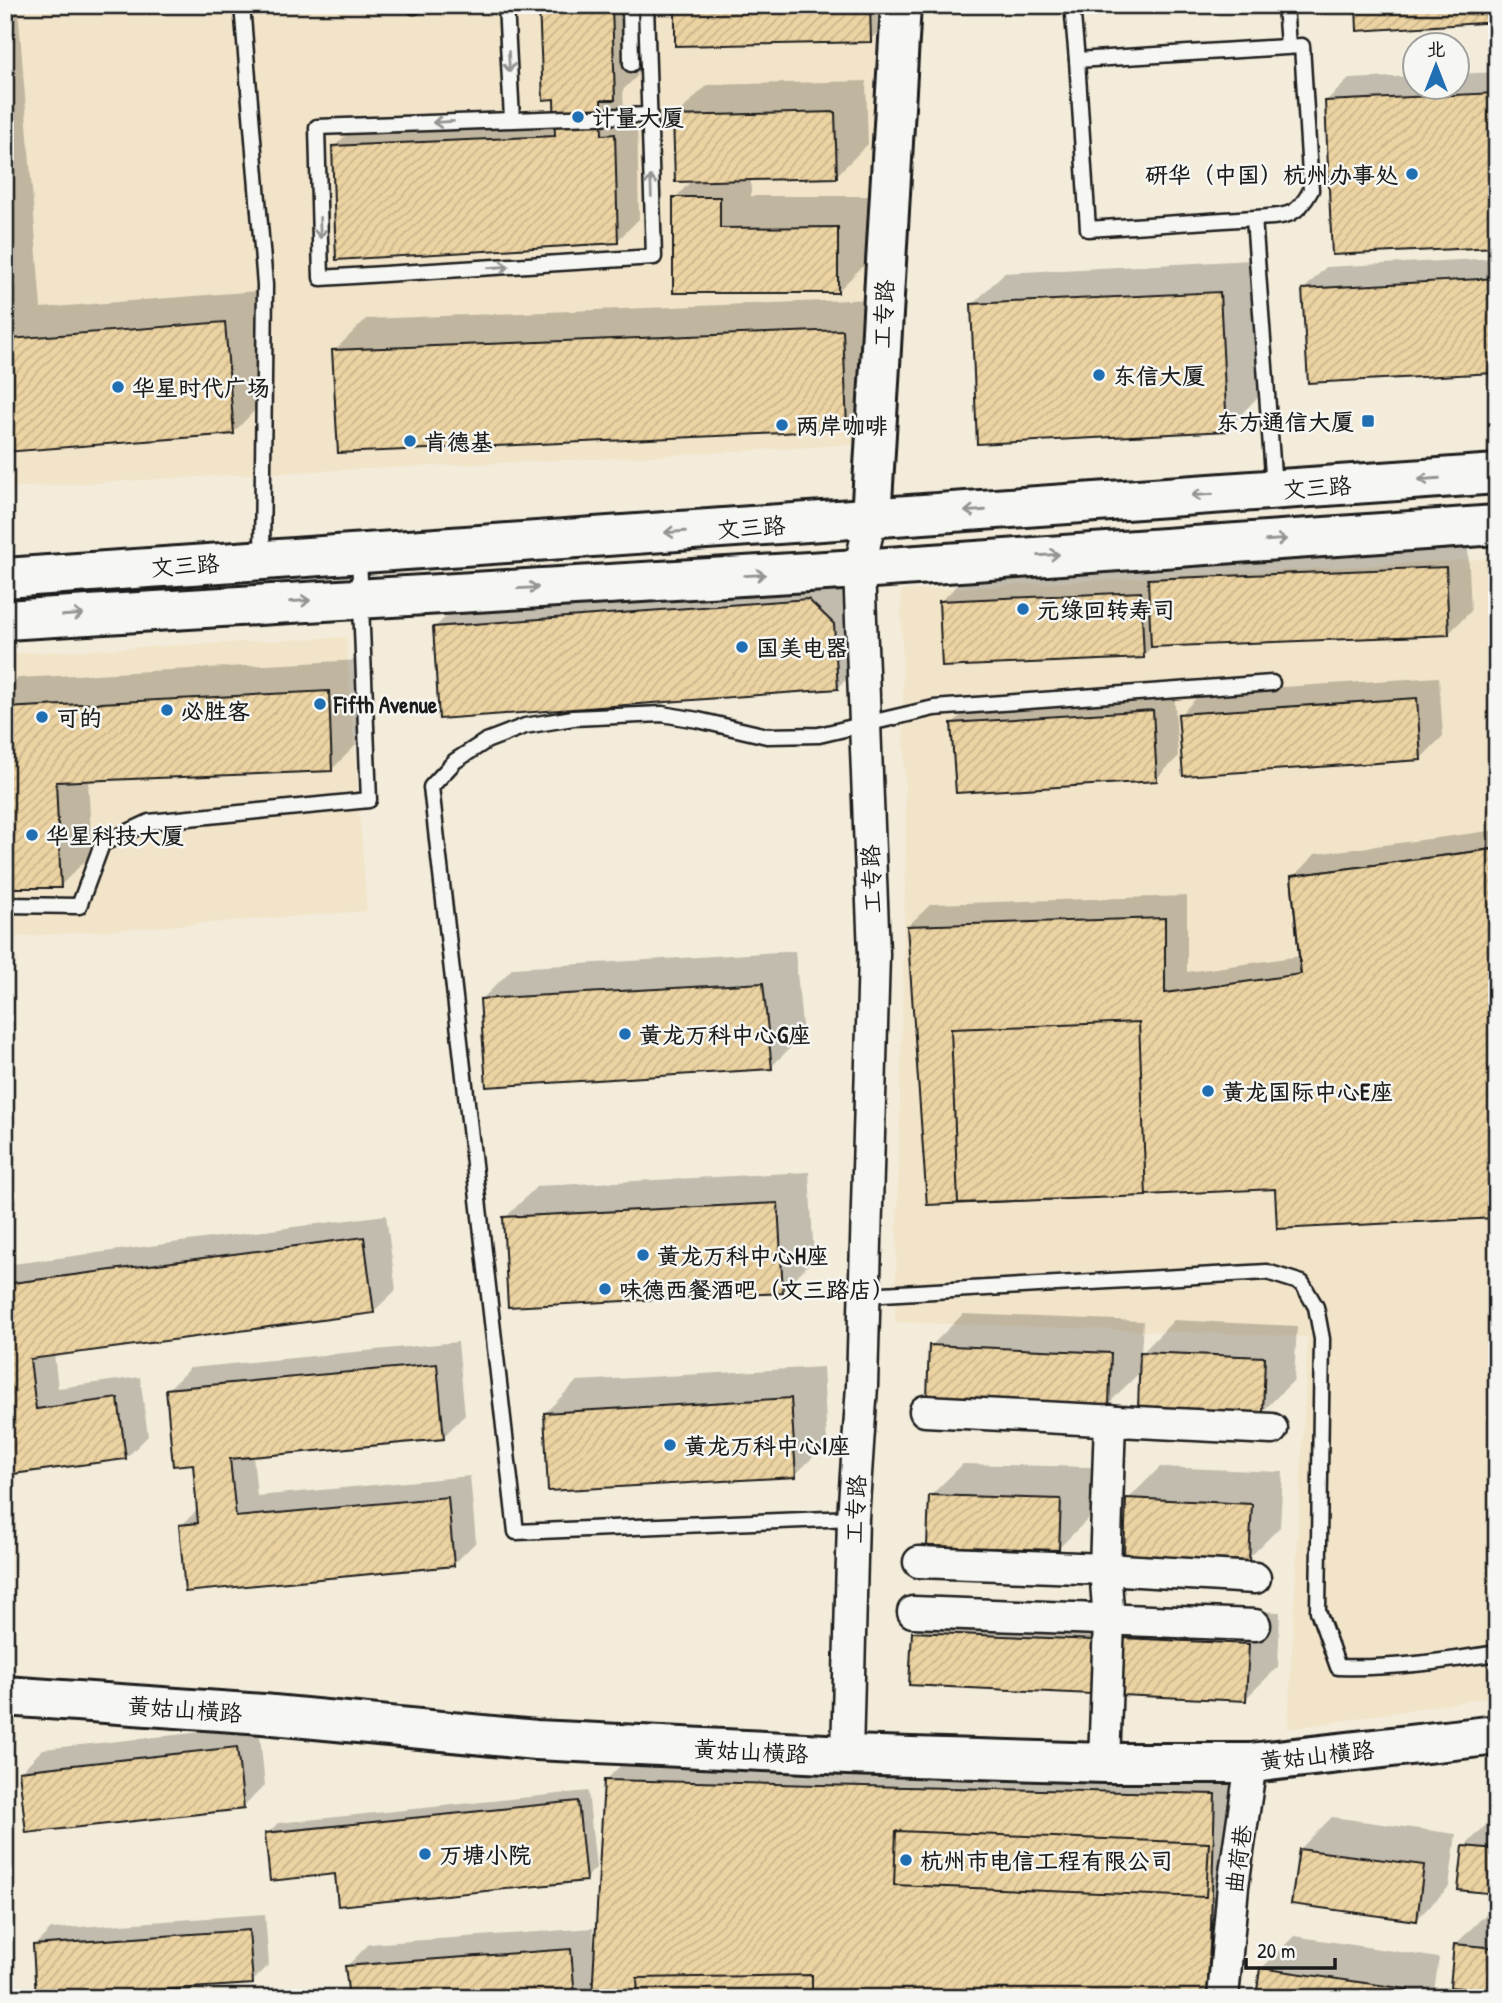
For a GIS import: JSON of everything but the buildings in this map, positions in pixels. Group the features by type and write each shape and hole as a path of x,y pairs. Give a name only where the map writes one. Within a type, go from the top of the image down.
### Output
{"main road":[{"name":"工专路","path":"871,519 901,5"},
{"name":"文三路","path":"5,578 1497,474"},
{"name":"文三路","path":"5,620 859,569 1497,525"},
{"name":"黄姑山横路","path":"5,1696 263,1714 536,1740 847,1755 1104,1763 1251,1763 1497,1735"}],"street":[{"name":"工专路","path":"847,1755 853,1518 862,1386 874,954 859,569 871,519"},
{"path":"925,1411 1272,1429"},
{"path":"1104,1763 1109,1621 1105,1569 1111,1420"},
{"path":"919,1562 1255,1578"},
{"path":"913,1612 1255,1625"},
{"name":"曲荷巷","path":"1223,1998 1233,1886 1251,1763"}],"lane":[{"path":"242,5 265,285 262,559"},
{"path":"506,5 512,119"},
{"path":"630,5 631,64"},
{"path":"646,5 654,257 321,278 317,127 649,115"},
{"path":"1072,5 1088,229 1282,216 1302,208 1311,190 1302,46 1077,60"},
{"path":"1285,5 1288,46"},
{"path":"1254,218 1274,490"},
{"path":"5,905 79,906 102,844 149,822 369,800 359,554"},
{"path":"853,1518 516,1532 431,787 455,761 486,741 525,726 573,718 662,714 767,736 819,735 934,708 1272,683"},
{"path":"865,1295 1268,1272 1302,1283 1317,1307 1322,1339 1318,1611 1338,1667 1375,1668 1497,1653"}],"shaded area":[{"path":"5,5 877,5 864,444 5,488"},
{"path":"1497,558 1497,1696 1288,1729 1308,1337 895,1322 906,841 901,591"},
{"path":"346,637 367,911 5,938 5,654"}],"place":[{"name":"计量大厦","path":"578,117"},
{"name":"研华（中国）杭州办事处","path":"1412,174"},
{"name":"东信大厦","path":"1099,375"},
{"name":"华星时代广场","path":"118,387"},
{"name":"东方通信大厦","path":"1368,421"},
{"name":"两岸咖啡","path":"782,425"},
{"name":"肯德基","path":"410,441"},
{"name":"元绿回转寿司","path":"1023,609"},
{"name":"国美电器","path":"742,647"},
{"name":"Fifth Avenue","path":"320,704"},
{"name":"必胜客","path":"167,710"},
{"name":"可的","path":"42,717"},
{"name":"华星科技大厦","path":"32,835"},
{"name":"黄龙万科中心G座","path":"625,1034"},
{"name":"黄龙国际中心E座","path":"1208,1091"},
{"name":"黄龙万科中心H座","path":"643,1255"},
{"name":"味德西餐酒吧（文三路店）","path":"605,1289"},
{"name":"黄龙万科中心I座","path":"670,1445"},
{"name":"万塘小院","path":"425,1854"},
{"name":"杭州市电信工程有限公司","path":"906,1860"}]}
